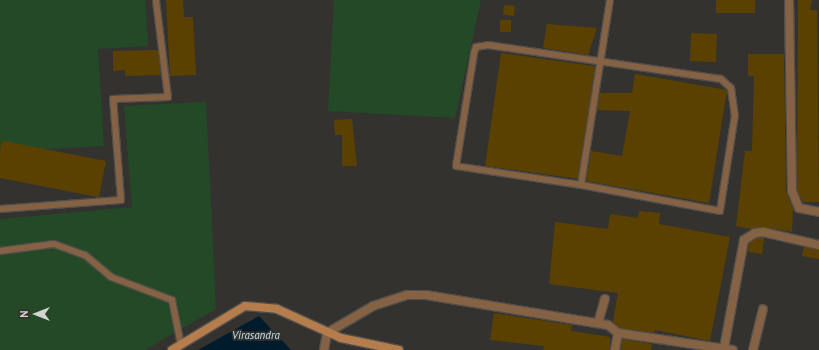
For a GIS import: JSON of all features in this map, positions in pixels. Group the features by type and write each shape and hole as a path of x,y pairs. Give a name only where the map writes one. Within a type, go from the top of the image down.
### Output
{"street":[{"path":"789,0 792,191 799,208 819,212"},
{"path":"327,332 373,306 407,295 426,295 598,323 618,332 728,349 744,240 755,233 763,232 819,245"},
{"path":"598,323 605,299"},
{"path":"172,350 244,306 277,309 327,332 399,350"},
{"path":"753,350 763,309"},
{"path":"324,350 327,332"},
{"path":"615,350 618,332"}],"lane":[{"path":"581,185 610,0"},
{"path":"0,208 121,200 113,99 168,97 156,1"},
{"path":"488,45 601,62 706,75 721,79 731,88 735,115 720,211 581,185 456,166 476,47 488,45"},
{"path":"0,252 54,244 85,255 111,277 172,300 181,345"}],"green space":[{"path":"0,0 145,0 148,46 98,49 104,146 0,152"},
{"path":"334,0 481,0 455,118 328,111"},
{"path":"206,102 216,309 145,350 0,350 0,219 132,207 124,106"}],"water":[{"name":"Virasandra","path":"259,316 291,350 198,350"}],"building":[{"path":"166,0 183,0 184,17 193,17 196,75 170,76"},
{"path":"716,0 755,0 755,13 716,13"},
{"path":"798,0 812,0 810,10 817,10 819,202 803,202 797,190"},
{"path":"504,5 515,6 514,16 503,15"},
{"path":"500,20 511,20 511,32 500,32"},
{"path":"547,24 597,28 588,55 543,48"},
{"path":"691,33 717,34 716,62 690,61"},
{"path":"158,50 161,75 125,76 125,70 113,71 113,51"},
{"path":"501,53 595,66 579,179 485,166"},
{"path":"748,54 784,54 786,191 793,209 792,232 764,227 751,229 736,226 745,151 752,151 754,76 748,76"},
{"path":"635,74 727,90 709,203 586,181 591,151 622,156 630,111 597,110 600,93 632,93"},
{"path":"352,119 357,166 342,166 342,135 335,135 334,120"},
{"path":"2,141 106,161 99,197 0,178 0,151"},
{"path":"639,211 660,213 659,224 730,237 710,341 655,330 654,333 620,328 613,322 618,293 549,284 555,222 608,229 610,214 638,218"},
{"path":"757,238 764,238 762,254 748,252 749,243"},
{"path":"804,247 819,250 819,259 802,256"},
{"path":"494,313 572,325 571,331 610,337 610,350 543,350 544,346 490,340"},
{"path":"622,339 652,344 651,350 621,350"}]}
